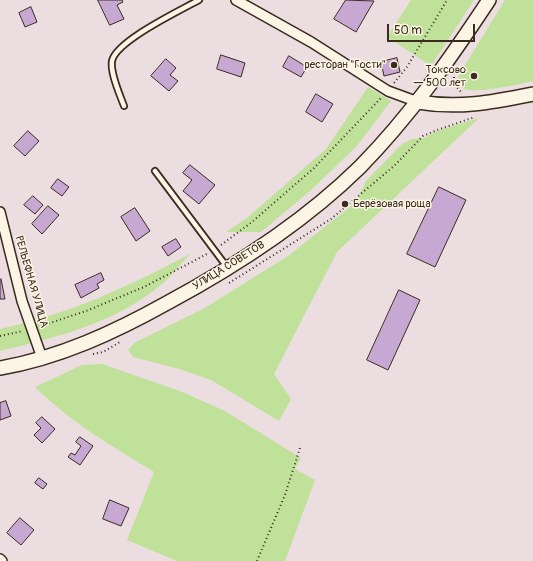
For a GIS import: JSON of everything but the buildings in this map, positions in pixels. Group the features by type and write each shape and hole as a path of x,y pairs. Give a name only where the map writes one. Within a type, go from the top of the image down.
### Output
{"main road":[{"name":"УЛИЦА СОВЕТОВ","path":"0,368 42,358 91,342 140,318 227,268 285,230 360,167 418,102 453,55 489,0"},
{"path":"418,102 462,106 533,94"}],"street":[{"path":"236,0 311,42 388,91 418,102"},
{"name":"РЕЛЬЕФНАЯ УЛИЦА","path":"0,212 3,237 31,329 42,358"}],"lane":[{"path":"124,106 115,82 112,62 118,50 156,23 199,0"},
{"path":"155,171 227,268"}],"path":[{"path":"0,336 31,329 86,311 144,287 214,250 252,222 314,168 388,91 407,67 447,0"},
{"path":"457,68 454,73 454,84 460,92 467,94"},
{"path":"257,561 285,495 300,448"}],"green space":[{"path":"411,0 474,0 431,66 387,37"},
{"path":"505,0 533,0 533,81 485,90 467,90 462,88 458,83 459,75"},
{"path":"368,87 391,101 357,146 310,191 261,232 226,232 247,218 326,149"},
{"path":"479,118 337,252 274,374 291,399 279,421 211,380 179,369 133,357 128,350 134,343 203,309 288,256 355,203 366,181 402,144 412,139 424,138 437,131"},
{"path":"190,254 163,283 126,309 86,327 0,351 0,329 50,316 98,298 144,278"},
{"path":"102,364 180,391 225,411 301,458 295,469 315,480 285,561 177,561 127,540 154,472 77,423 35,387 82,365"}],"place":[{"name":"ресторан \"Гости\"","path":"394,65"},
{"name":"Токсово — 500 лет","path":"474,76"},
{"name":"Берёзовая роща","path":"345,204"}]}
